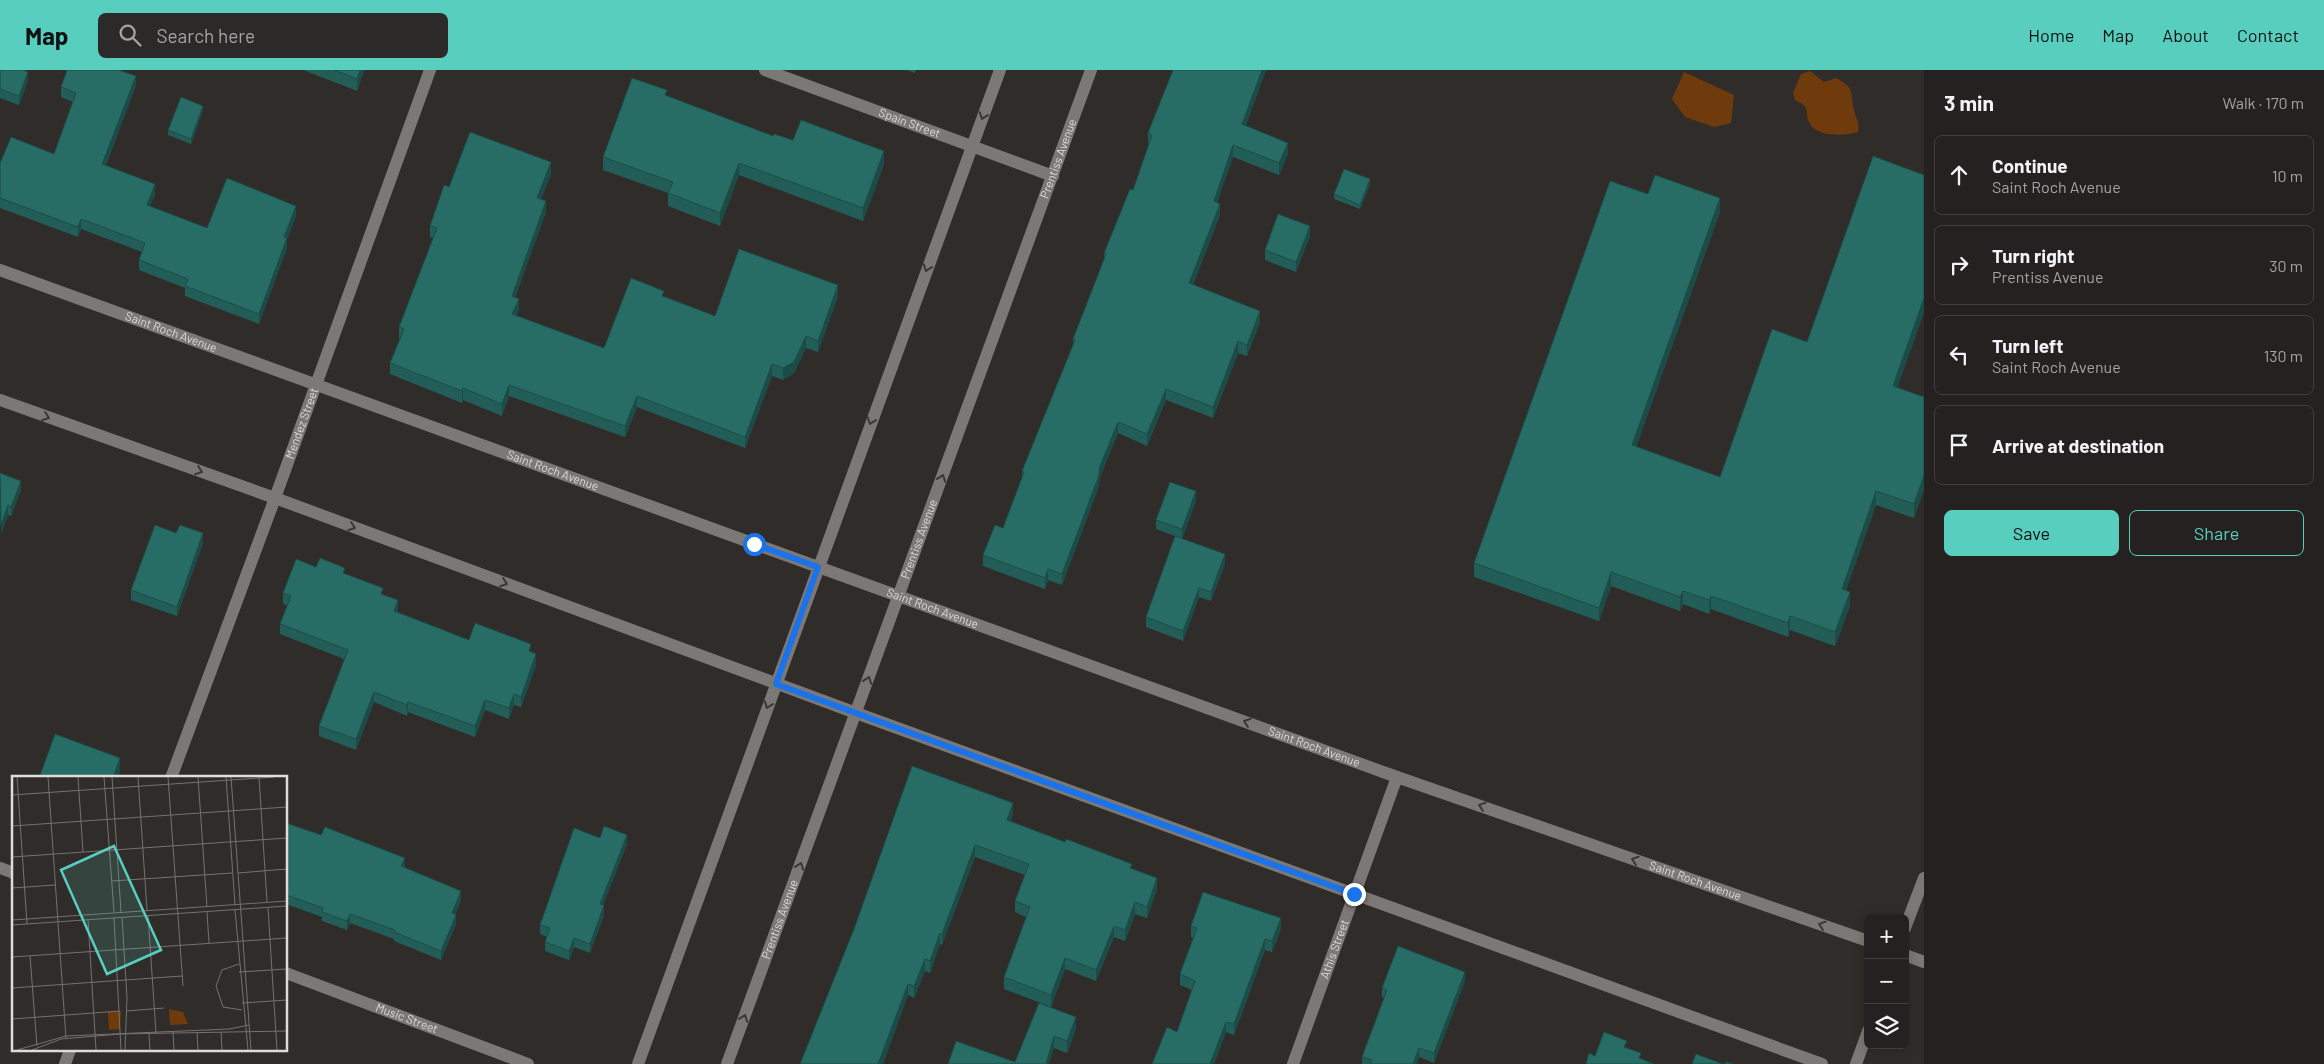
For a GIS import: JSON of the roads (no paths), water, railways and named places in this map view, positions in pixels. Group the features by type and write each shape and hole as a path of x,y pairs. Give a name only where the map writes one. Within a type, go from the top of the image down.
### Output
{"street":[{"name":"Mendez Street","path":"172,776 430,70"},
{"name":"Spain Street","path":"765,70 1052,176"},
{"path":"638,1064 1000,70"},
{"name":"Prentiss Avenue","path":"727,1064 1091,70"},
{"name":"Saint Roch Avenue","path":"0,270 1397,777 1864,940"},
{"path":"0,400 275,498 776,684 1822,1064"},
{"name":"Athis Street","path":"1293,1064 1397,777"},
{"path":"0,868 12,872"},
{"path":"1909,917 1924,878"},
{"path":"1909,956 1924,962"},
{"name":"Music Street","path":"288,974 528,1064"},
{"path":"1856,1064 1864,1042"},
{"path":"65,1064 69,1052"}]}
